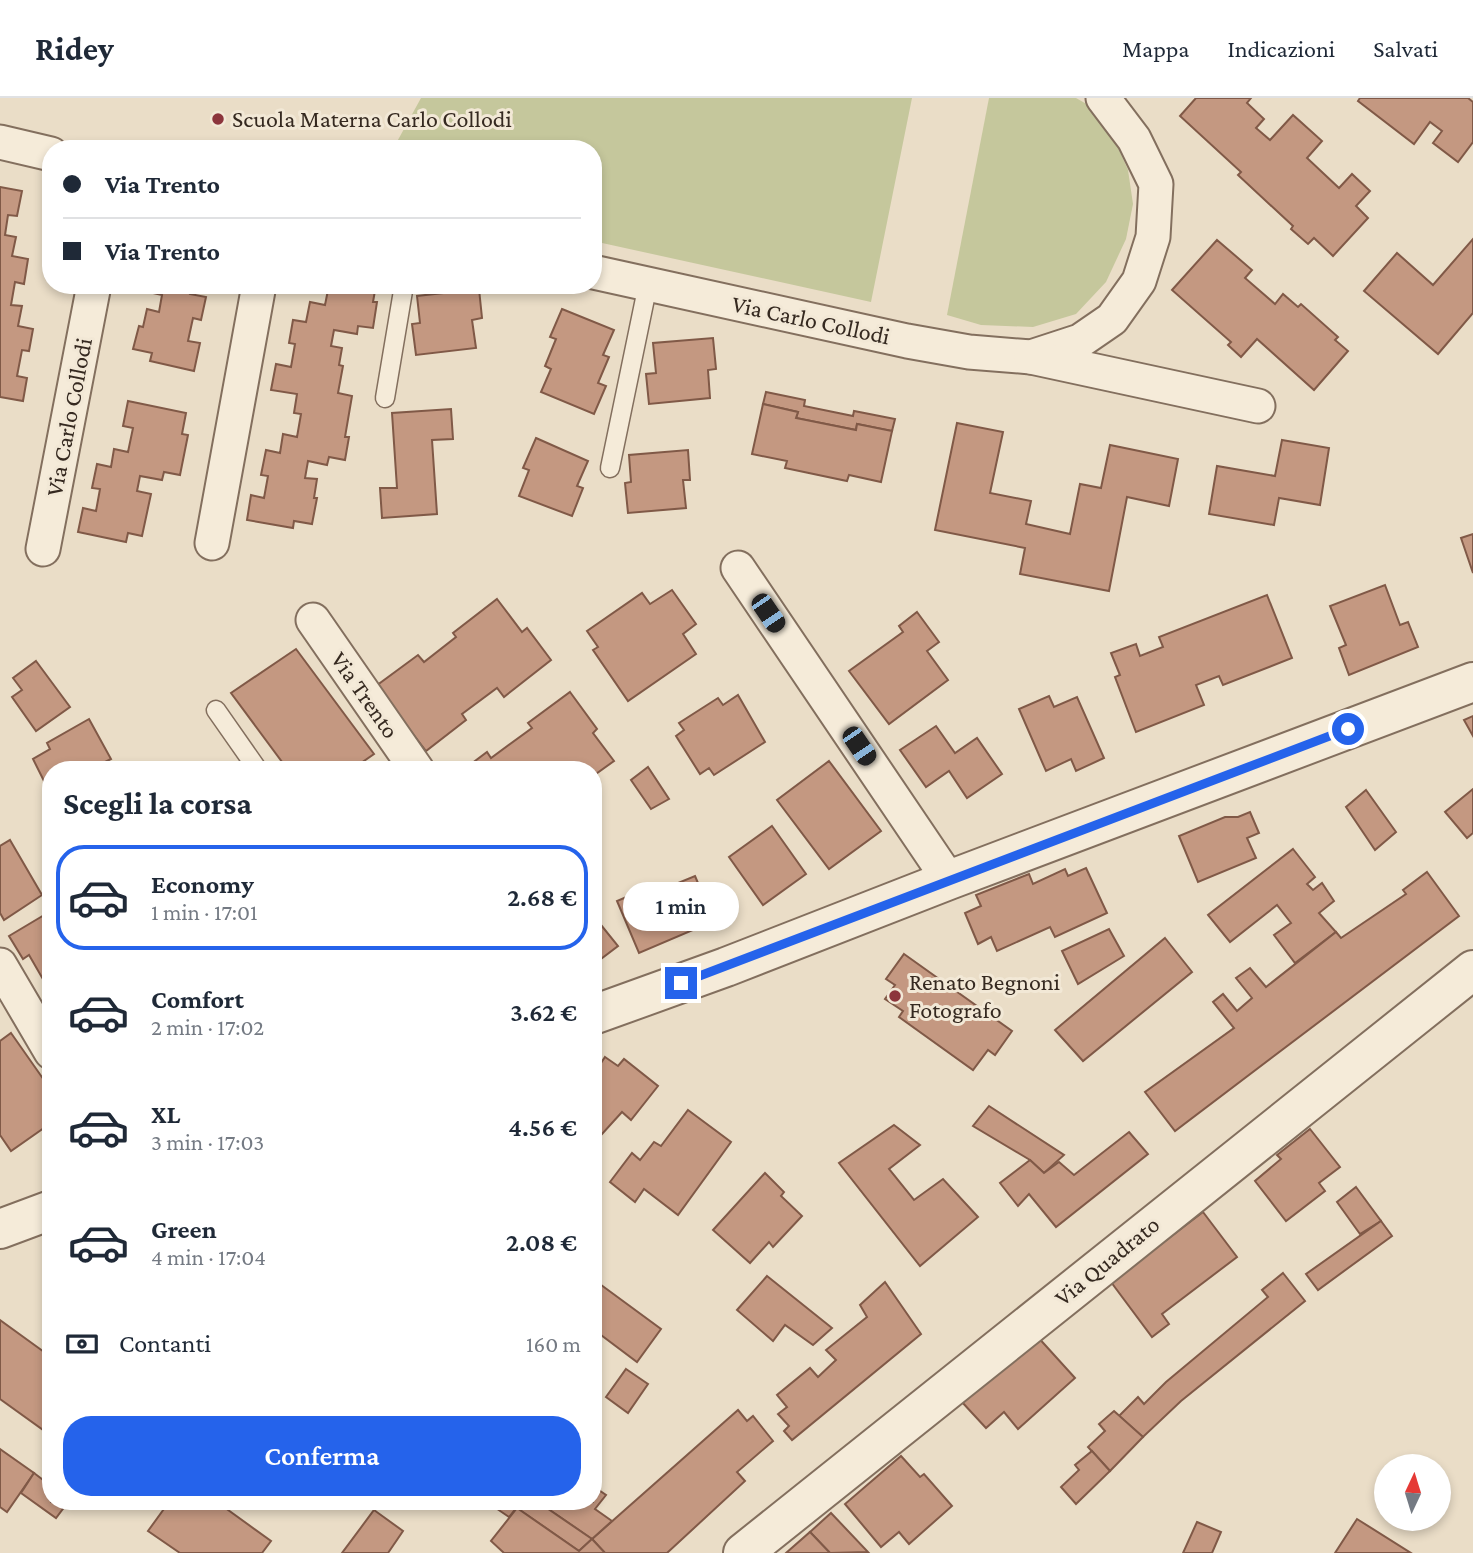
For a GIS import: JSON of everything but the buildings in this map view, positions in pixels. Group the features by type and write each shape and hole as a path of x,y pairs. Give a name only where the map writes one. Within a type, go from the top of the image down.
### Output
{"street":[{"name":"Via Carlo Collodi","path":"1031,357 1080,341 1112,319 1139,281 1153,237 1156,184 1134,139 1103,98"},
{"path":"0,142 42,152"},
{"name":"Via Carlo Collodi","path":"602,274 907,341 969,352 1031,357 1258,406"},
{"name":"Via Carlo Collodi","path":"43,549 92,294"},
{"path":"212,543 257,294"},
{"path":"738,568 949,880"},
{"name":"Via Trento","path":"313,620 410,761"},
{"path":"602,1012 1473,682"},
{"path":"0,965 42,1037"},
{"name":"Via Quadrato","path":"743,1553 1473,970"},
{"path":"0,1229 42,1213"}],"lane":[{"path":"610,468 648,284"},
{"path":"385,398 402,294"},
{"path":"216,710 252,761"}],"green space":[{"path":"421,98 912,98 871,302 602,243 602,140 398,140"},
{"path":"989,98 1076,98 1090,106 1113,136 1128,170 1133,204 1126,239 1106,282 1076,314 1033,327 981,325 947,315"}],"place":[{"name":"Scuola Materna Carlo Collodi","path":"218,119"},
{"name":"Renato Begnoni Fotografo","path":"895,996"}],"route":[{"path":"681,983 1348,729"}]}
